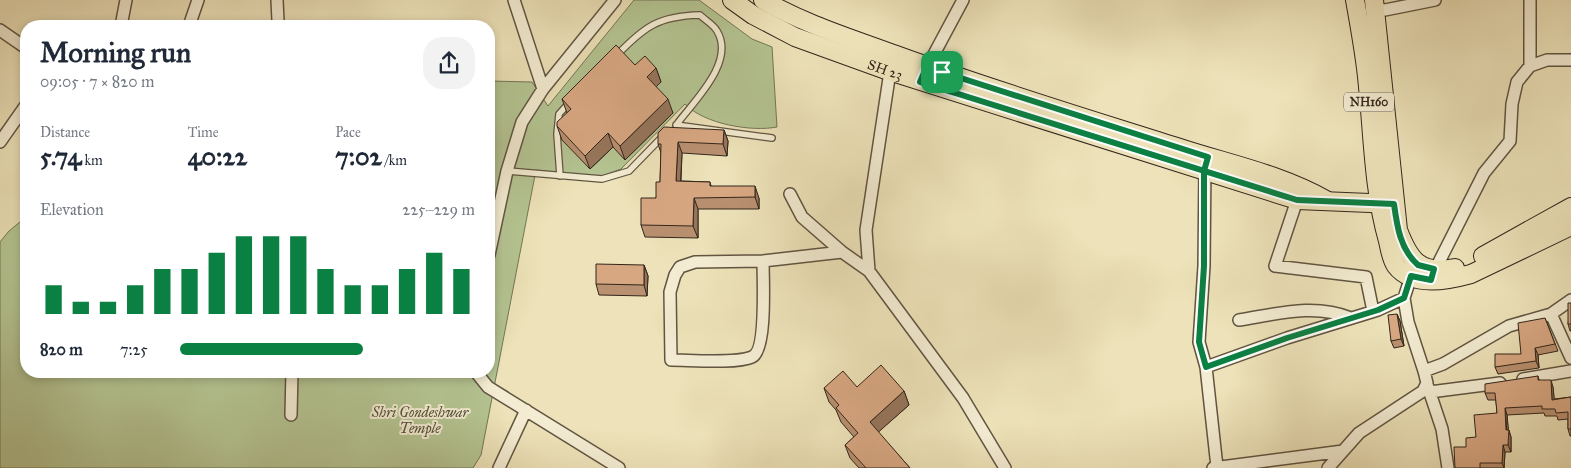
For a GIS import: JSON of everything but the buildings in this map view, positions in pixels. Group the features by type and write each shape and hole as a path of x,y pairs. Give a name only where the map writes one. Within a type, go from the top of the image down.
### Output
{"main road":[{"name":"SH 23","path":"732,0 753,15 795,37 889,71 923,74"},
{"path":"763,0 800,20 895,54 923,74 1251,178 1297,200 1387,204 1380,5"},
{"name":"NH160","path":"1355,0 1395,265 1413,269"},
{"path":"1251,178 1300,185 1326,200"},
{"path":"1433,275 1461,267 1571,207"},
{"path":"1413,269 1433,275 1471,274 1571,226"}],"street":[{"path":"123,20 126,0"},
{"path":"191,20 198,0"},
{"path":"277,0 278,20"},
{"path":"514,0 543,88"},
{"path":"495,226 507,171 522,122 543,88 615,0"},
{"path":"923,74 963,0"},
{"path":"1380,5 1435,0"},
{"path":"1530,0 1530,66"},
{"path":"0,30 20,44"},
{"path":"869,271 866,230 889,71 895,54"},
{"path":"1433,275 1484,172 1510,141 1512,104 1517,82 1530,66 1547,60 1571,60"},
{"path":"0,142 20,114"},
{"path":"1206,164 1204,266 1199,342 1206,367 1215,467 1342,451"},
{"path":"790,194 802,217 842,252 869,271 963,398 1005,468"},
{"path":"1297,200 1275,266 1366,277 1373,311"},
{"path":"763,261 762,336 758,352 752,357 739,360 671,360 670,292 675,275 680,267 695,262 763,261 842,252"},
{"path":"1413,269 1404,298 1408,322 1442,429 1448,468"},
{"path":"1206,367 1373,311 1404,298"},
{"path":"1328,468 1359,433 1417,396 1443,364 1509,326 1551,314 1571,300"},
{"path":"1239,320 1306,309 1335,312 1351,318"},
{"path":"1551,314 1571,357"},
{"path":"1427,382 1571,371"},
{"path":"291,415 292,378"},
{"path":"481,378 488,386 619,468"},
{"path":"499,468 526,410"}],"lane":[{"path":"507,171 602,179 623,173 677,124 707,87 721,58 720,38 717,30 700,15 666,19 645,28 612,59"},
{"path":"560,176 557,134 559,114 572,100"},
{"path":"677,124 772,138"}],"green space":[{"name":"Shri Gondeshwar Temple","path":"634,0 699,0 752,39 772,47 777,127 754,128 728,125 704,117 685,104 621,169 599,177 536,170 481,455 473,468 0,468 0,242 20,222 20,378 495,378 495,81 532,82 548,106"}],"route":[{"path":"942,72 927,66 920,82 1151,154 1204,171 1297,200 1308,202 1326,200 1380,205 1394,204 1398,230 1403,245 1415,263 1434,269 1431,280 1423,280 1411,276 1404,298 1378,310 1287,338 1206,367 1199,342 1204,266 1204,171 1208,157 942,72"}]}
